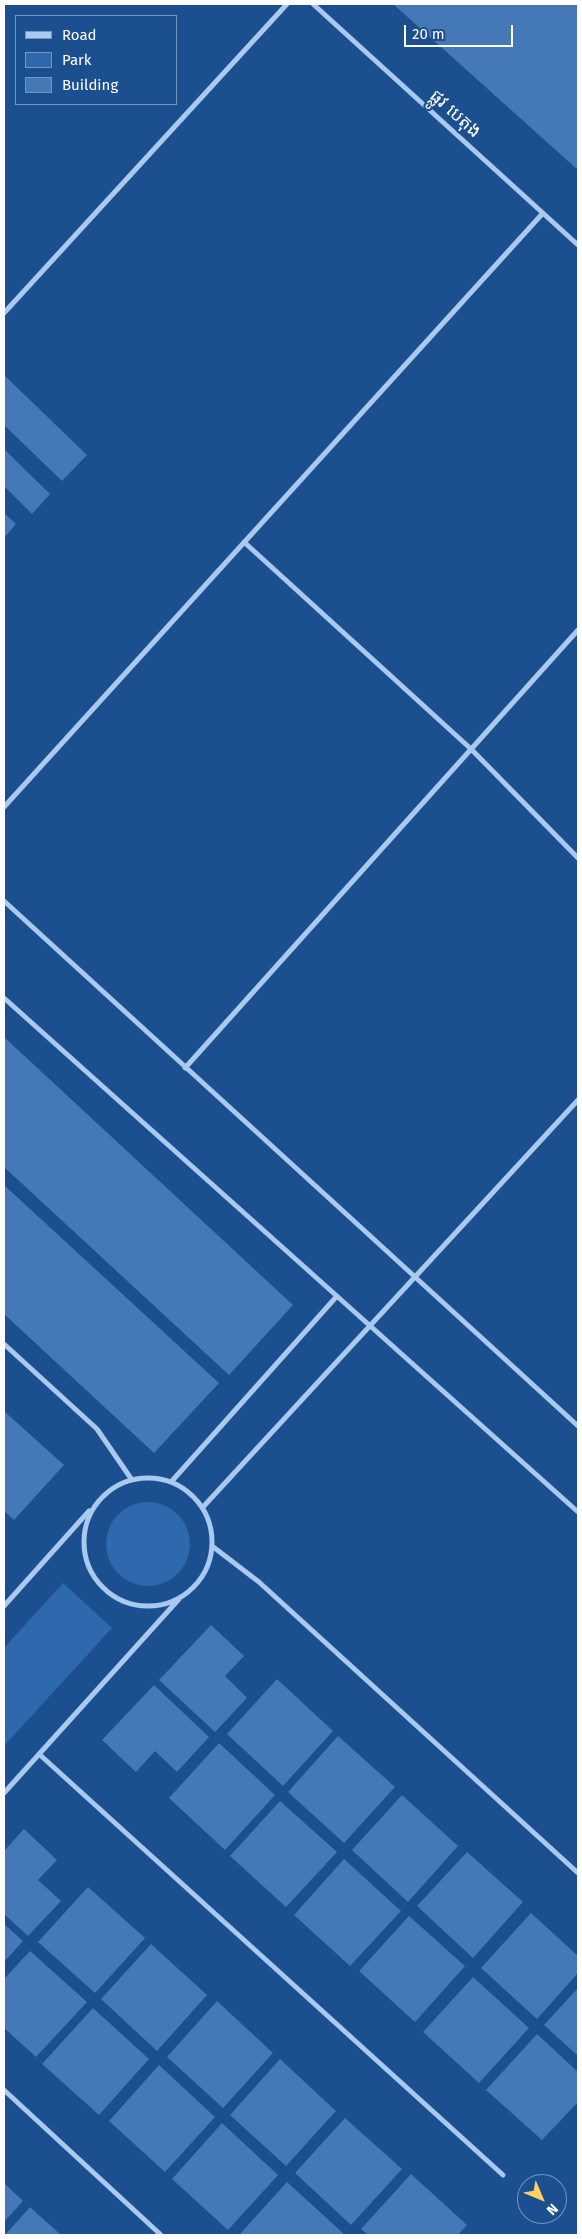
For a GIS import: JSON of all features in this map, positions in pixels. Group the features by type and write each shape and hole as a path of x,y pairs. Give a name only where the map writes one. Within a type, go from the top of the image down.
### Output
{"street":[{"path":"4,313 287,4"},
{"name":"ផ្លូវ បេតុង","path":"313,4 578,245"},
{"path":"4,807 543,213"},
{"path":"244,542 471,749 578,858"},
{"path":"185,1068 578,630"},
{"path":"4,901 578,1426"},
{"path":"4,998 578,1512"},
{"path":"203,1507 578,1100"},
{"path":"172,1481 337,1296"},
{"path":"4,1344 97,1430 132,1480"},
{"path":"4,1606 98,1502 113,1488 132,1480 152,1478 172,1481 189,1492 203,1507 210,1526 212,1546 207,1566 197,1584 180,1598 4,1793"},
{"path":"98,1502 87,1521 83,1543 87,1565 98,1584 116,1598 137,1606 159,1606 180,1598"},
{"path":"212,1546 259,1582 578,1873"},
{"path":"39,1754 503,2175"},
{"path":"4,2090 161,2235"}],"green space":[{"path":"148,1502 164,1505 178,1514 187,1528 190,1544 187,1560 178,1574 164,1583 148,1586 132,1583 118,1574 109,1560 106,1544 109,1528 118,1514 132,1505"},
{"path":"63,1583 112,1628 4,1746 4,1648"}],"building":[{"path":"393,4 578,4 578,170"},
{"path":"4,375 87,455 62,481 4,425"},
{"path":"4,449 50,494 32,514 4,486"},
{"path":"4,513 16,524 4,538"},
{"path":"4,1037 293,1305 229,1375 4,1167"},
{"path":"4,1185 219,1383 154,1453 4,1314"},
{"path":"4,1411 64,1465 14,1520 4,1511"},
{"path":"211,1625 244,1656 225,1676 247,1698 215,1732 159,1680"},
{"path":"277,1679 333,1731 283,1786 227,1734"},
{"path":"154,1685 209,1737 177,1772 155,1751 136,1772 102,1740"},
{"path":"338,1736 395,1787 344,1843 288,1792"},
{"path":"219,1743 275,1795 225,1850 169,1798"},
{"path":"402,1795 458,1846 408,1902 352,1850"},
{"path":"280,1801 337,1852 286,1907 230,1856"},
{"path":"24,1829 57,1860 38,1880 61,1901 28,1936 4,1914 4,1851"},
{"path":"467,1852 523,1902 473,1958 417,1906"},
{"path":"344,1859 401,1911 350,1966 294,1915"},
{"path":"88,1887 145,1938 95,1993 38,1942"},
{"path":"531,1913 578,1956 578,1973 537,2019 481,1968"},
{"path":"409,1916 465,1966 415,2022 359,1971"},
{"path":"4,1924 23,1941 4,1962"},
{"path":"151,1944 207,1995 157,2051 101,1999"},
{"path":"30,1951 87,2002 36,2057 4,2028 4,1979"},
{"path":"473,1977 529,2028 479,2083 423,2032"},
{"path":"578,1988 578,2056 544,2025"},
{"path":"217,2001 273,2053 223,2108 167,2057"},
{"path":"93,2008 149,2059 99,2115 42,2064"},
{"path":"537,2034 578,2072 578,2102 542,2140 486,2090"},
{"path":"280,2059 336,2111 286,2166 230,2115"},
{"path":"159,2065 215,2117 165,2172 109,2121"},
{"path":"345,2118 402,2169 351,2225 295,2173"},
{"path":"222,2123 278,2175 228,2230 172,2179"},
{"path":"411,2174 467,2225 458,2235 368,2235 361,2229"},
{"path":"287,2182 343,2233 342,2235 239,2235"},
{"path":"4,2183 23,2201 4,2222"},
{"path":"30,2207 61,2235 5,2235"}]}
